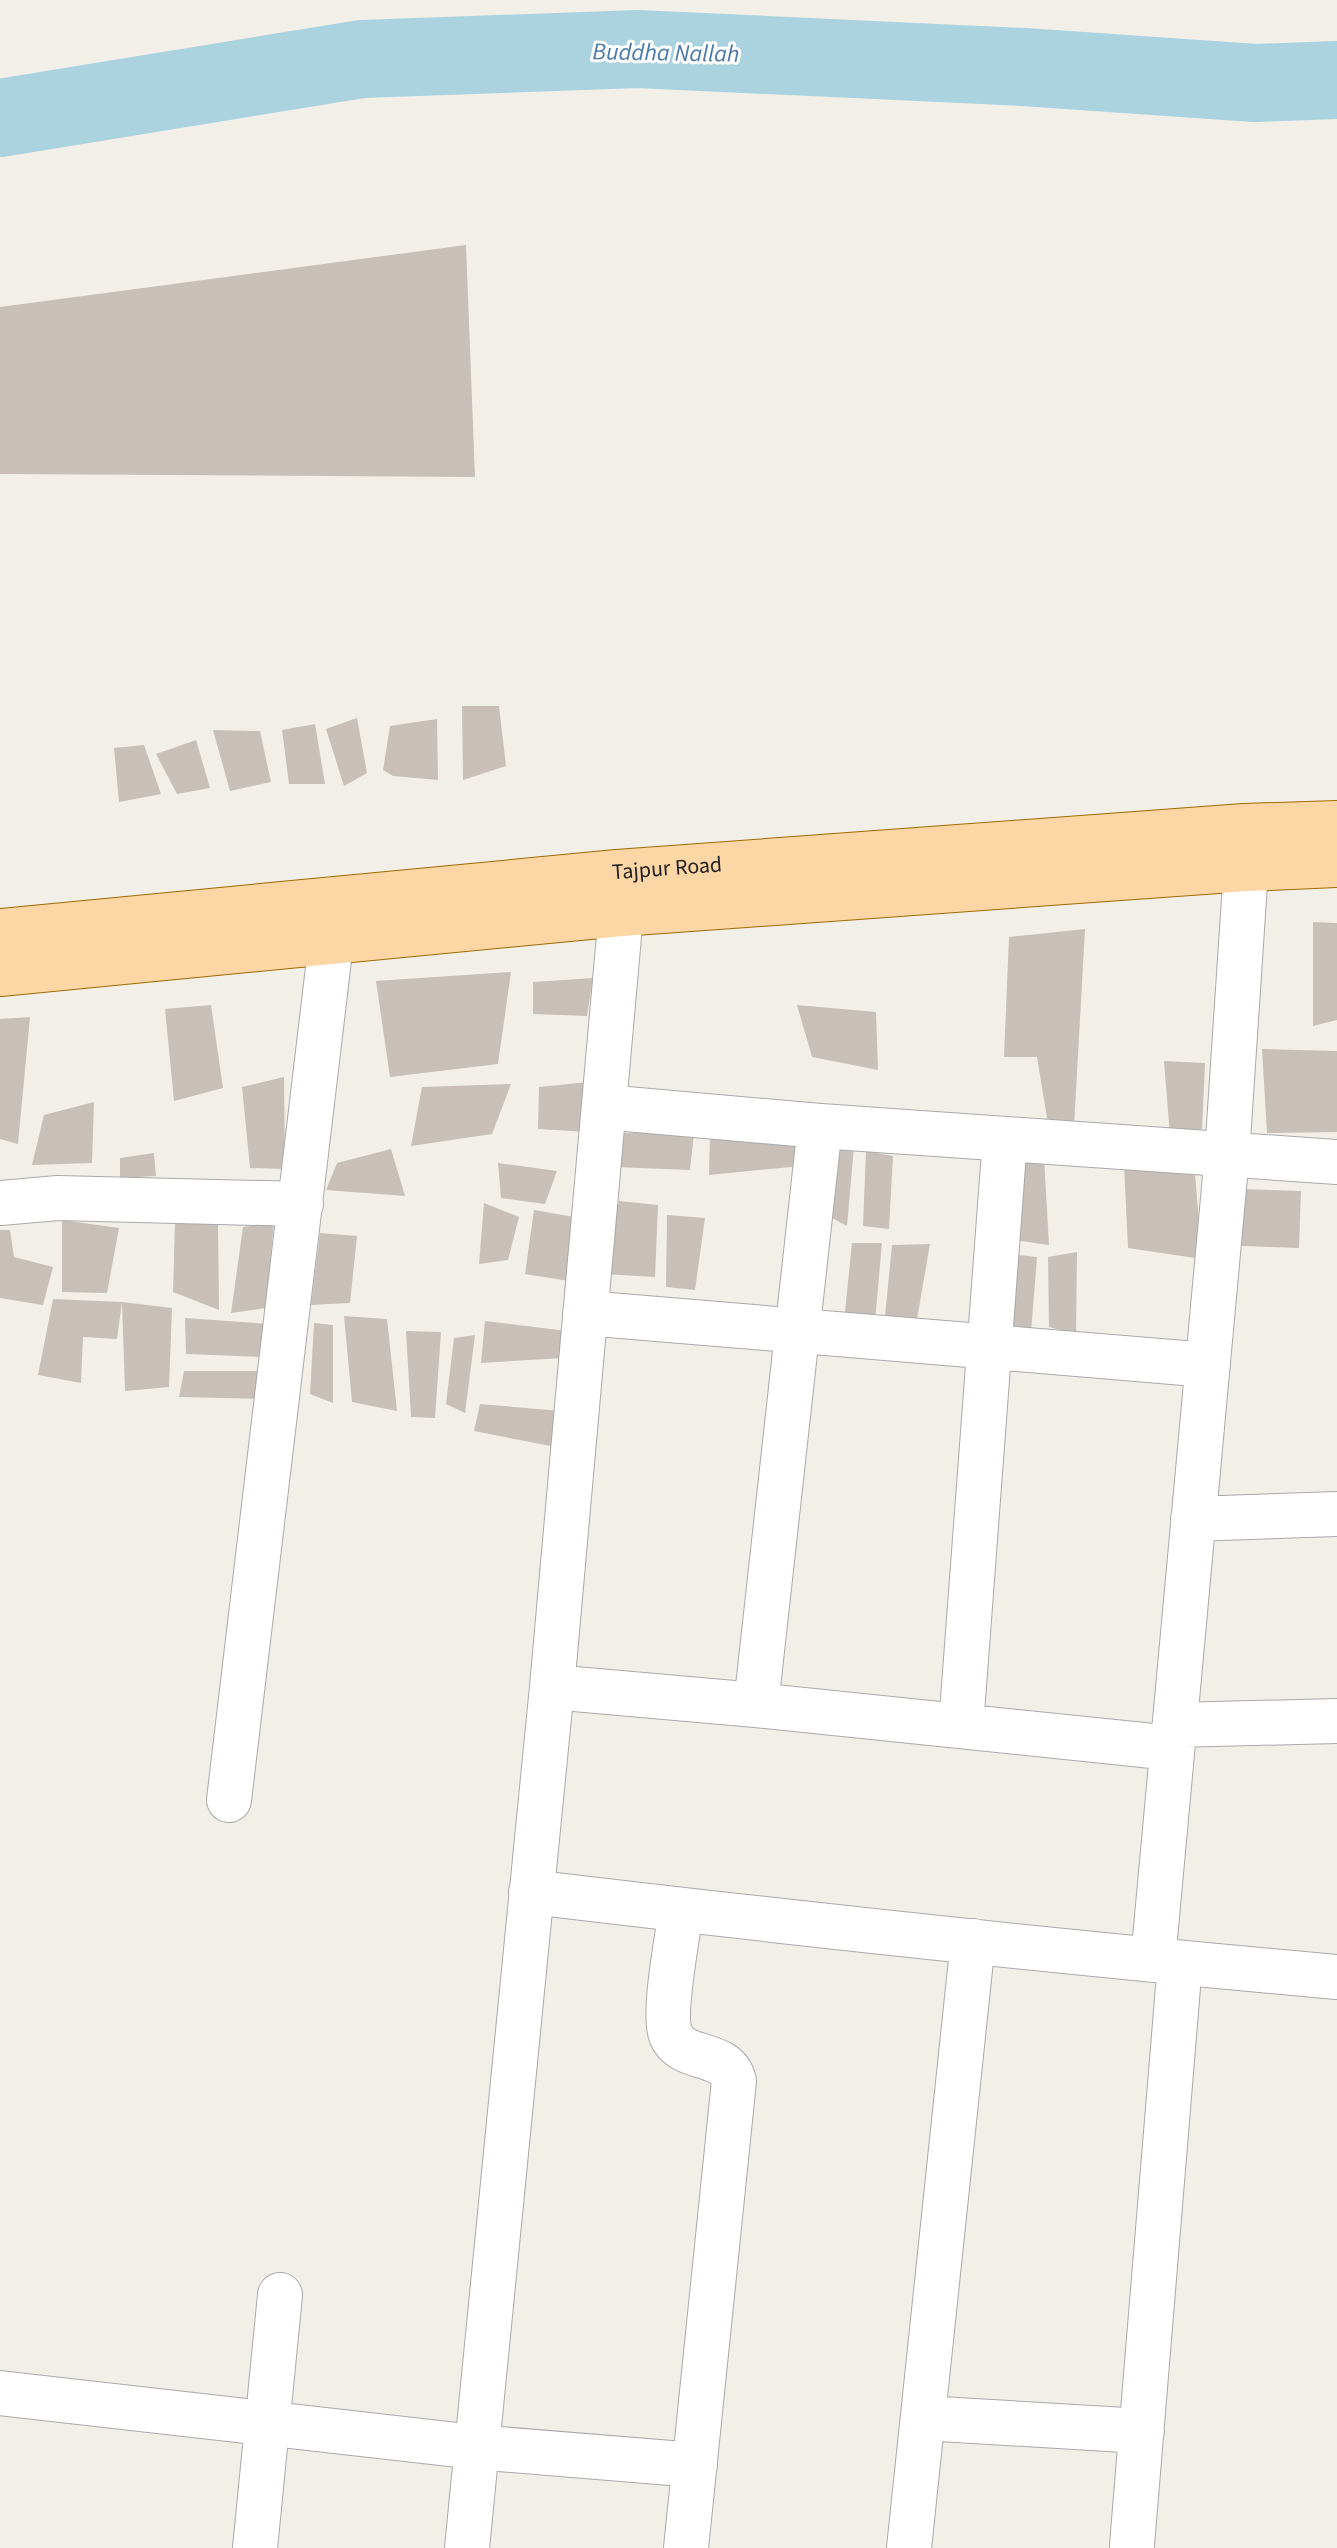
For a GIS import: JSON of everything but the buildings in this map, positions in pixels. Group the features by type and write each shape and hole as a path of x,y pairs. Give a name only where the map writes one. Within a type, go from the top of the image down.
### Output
{"main road":[{"name":"Tajpur Road","path":"0,974 621,914 704,887 1228,827 1337,823"},
{"name":"Tajpur Road","path":"0,931 704,887 1337,865"}],"street":[{"path":"1132,2545 1142,2431 1167,1962 1174,1737 1227,1155 1246,869"},
{"path":"467,2548 552,1687 621,914"},
{"path":"229,1800 331,943"},
{"path":"604,1107 820,1126 1337,1162"},
{"path":"756,1705 820,1126"},
{"path":"961,1726 1005,1139"},
{"path":"0,1203 58,1198 301,1204"},
{"path":"585,1313 1208,1365"},
{"path":"1193,1519 1337,1514"},
{"path":"552,1687 961,1726 1174,1737 1337,1721"},
{"path":"531,1892 1167,1962 1337,1977"},
{"path":"681,1910 668,2014 672,2037 688,2051 725,2064 734,2081 686,2548"},
{"path":"909,2548 973,1941"},
{"path":"255,2548 280,2295"},
{"path":"0,2393 475,2447 695,2465"},
{"path":"923,2418 1142,2431"}],"waterway":[{"name":"Buddha Nallah","path":"0,118 362,59 638,49 1024,67 1255,83 1337,80"}]}
